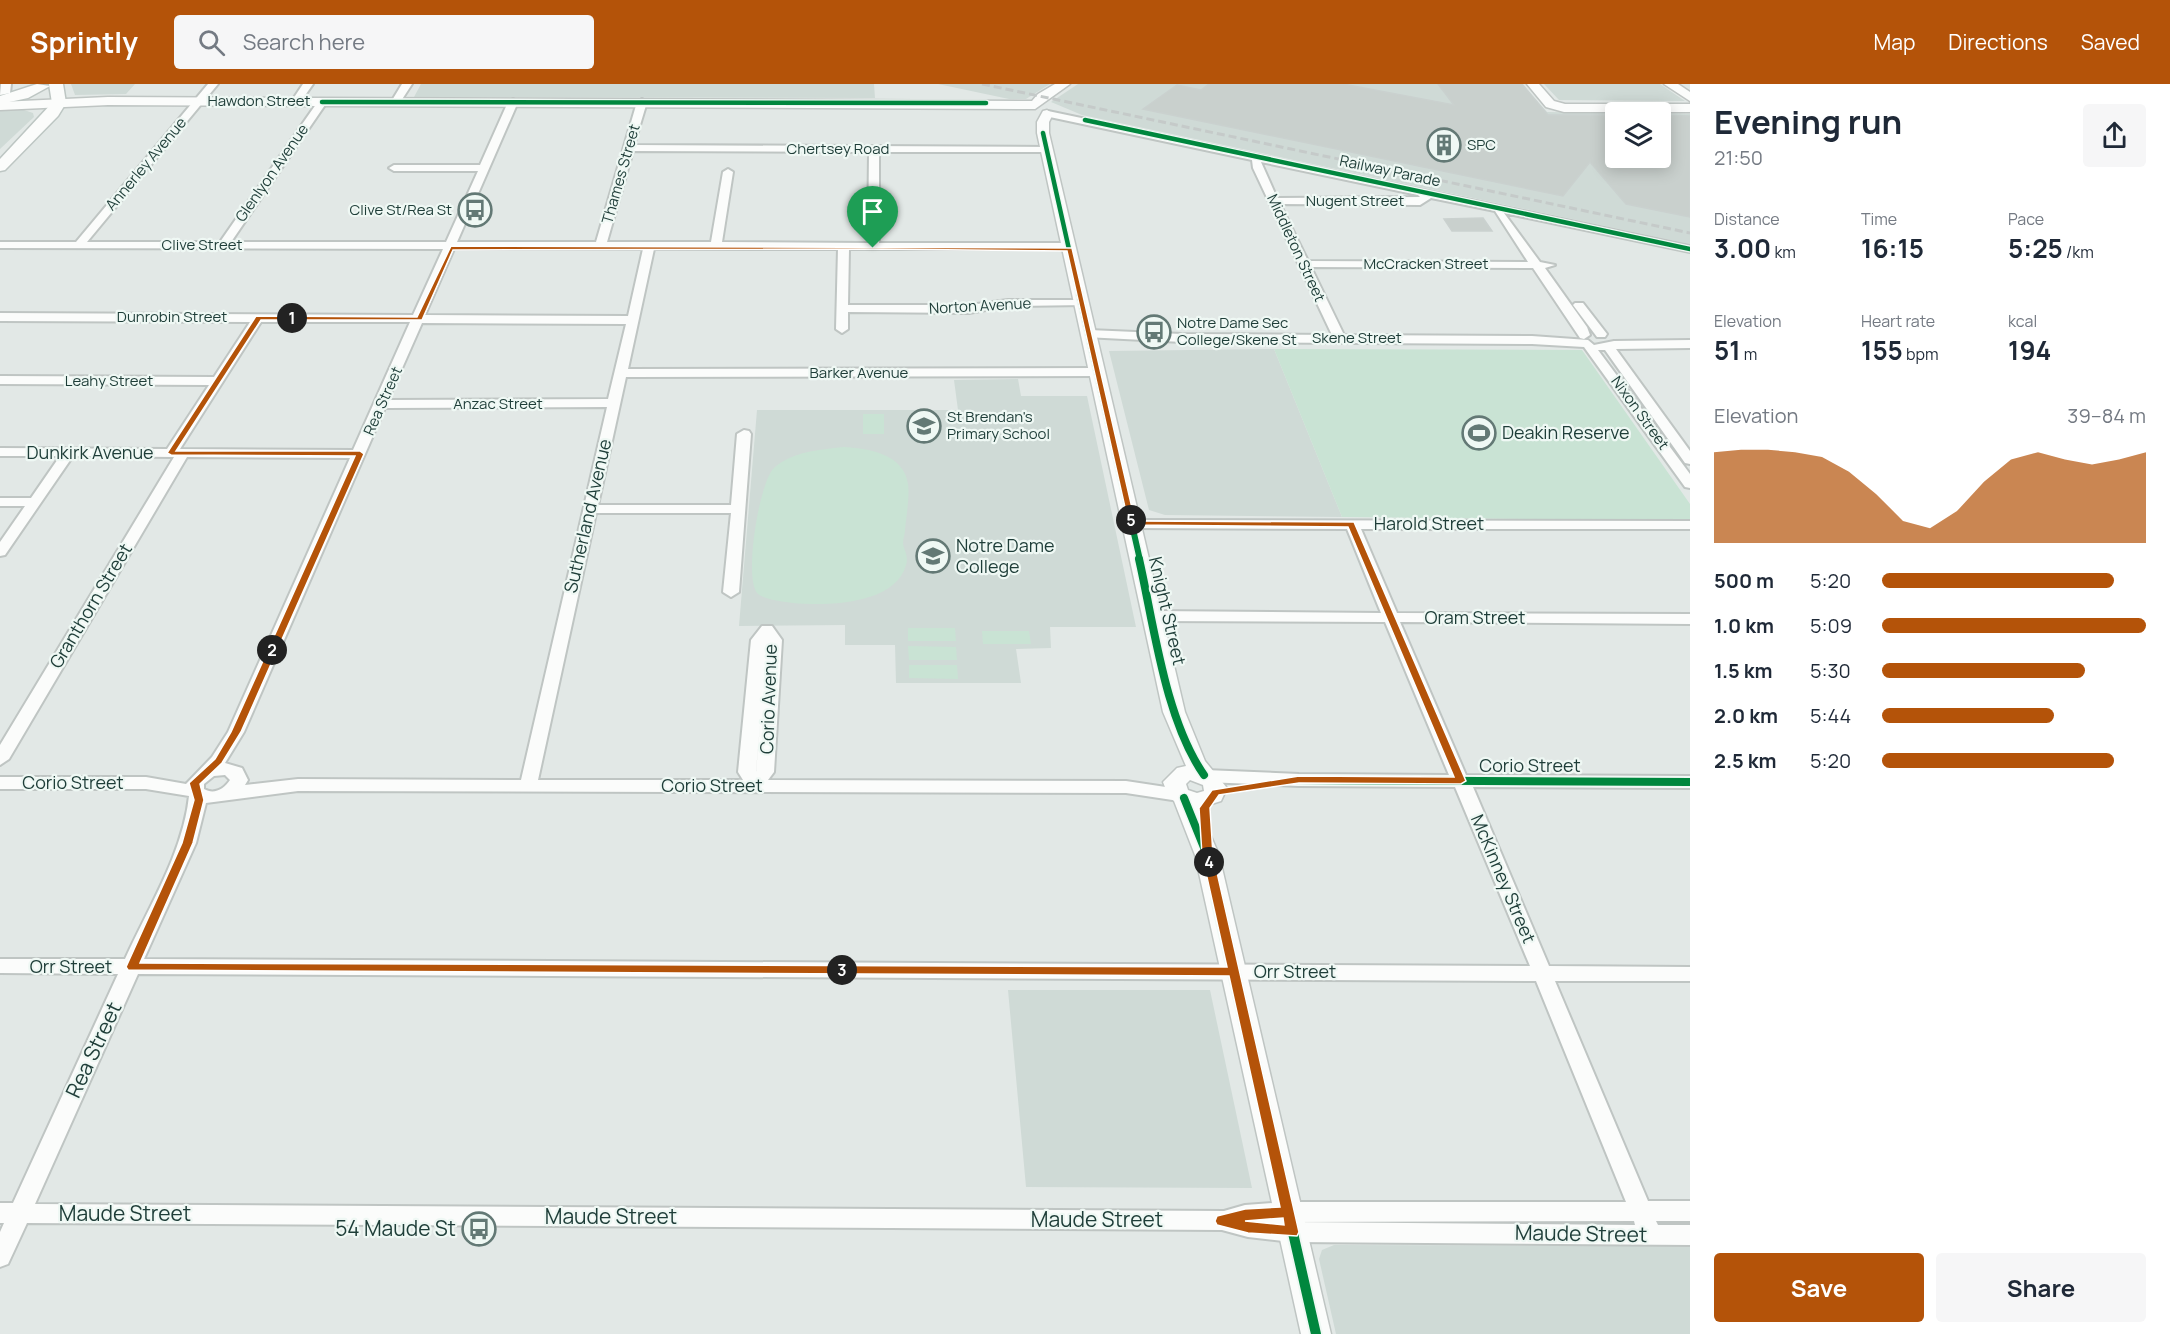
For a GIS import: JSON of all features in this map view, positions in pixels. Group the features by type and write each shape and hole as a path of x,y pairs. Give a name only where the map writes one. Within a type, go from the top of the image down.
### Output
{"main road":[{"path":"2,96 50,94"},
{"path":"0,158 44,114 50,94"},
{"path":"0,167 48,119 50,94"}],"street":[{"name":"Annerley Avenue","path":"79,245 213,84"},
{"name":"Glenlyon Avenue","path":"296,102 308,84"},
{"path":"396,102 407,84"},
{"path":"1033,108 1036,100 1064,84"},
{"path":"1533,84 1550,104 1564,108 1690,106"},
{"path":"1670,84 1690,97"},
{"name":"Knight Street","path":"1043,133 1043,120 1050,110 1045,100 1052,91"},
{"name":"Hawdon Street","path":"50,94 108,101 986,103 1050,110"},
{"name":"Glenlyon Avenue","path":"223,245 322,102"},
{"name":"Rea Street","path":"0,1257 10,1213 132,967 187,843 196,813 200,783 218,761 236,732 452,246 513,102"},
{"name":"Thames Street","path":"600,247 642,102"},
{"name":"Knight Street","path":"1033,108 1047,149 1174,712 1180,787 1208,855"},
{"name":"Railway Parade","path":"1050,110 1085,120 1259,157 1420,197 1502,209 1690,249"},
{"name":"Chertsey Road","path":"629,148 1047,149"},
{"path":"873,248 874,149"},
{"name":"Middleton Street","path":"1259,157 1257,164 1339,338"},
{"path":"394,168 484,168"},
{"path":"716,247 728,172"},
{"name":"Nugent Street","path":"1274,201 1420,197"},
{"name":"Nixon Street","path":"1502,209 1498,213 1581,327 1585,340 1690,483"},
{"name":"Nixon Street","path":"1517,212 1515,216 1549,265 1608,340 1690,460"},
{"name":"Clive Street","path":"0,244 1069,248"},
{"name":"Sutherland Avenue","path":"528,786 649,247"},
{"path":"842,329 844,247"},
{"name":"McCracken Street","path":"1304,264 1549,265"},
{"name":"Norton Avenue","path":"843,308 969,309 1008,303 1082,303"},
{"name":"Dunrobin Street","path":"0,317 632,320"},
{"name":"Granthorn Street","path":"0,759 217,381 258,318"},
{"path":"1608,340 1690,337"},
{"name":"Skene Street","path":"1090,339 1608,340"},
{"path":"1608,340 1690,344"},
{"name":"Barker Avenue","path":"621,373 1097,372"},
{"name":"Leahy Street","path":"0,380 217,381"},
{"name":"Anzac Street","path":"382,404 614,403"},
{"path":"731,592 744,434"},
{"name":"Dunkirk Avenue","path":"0,452 360,454"},
{"path":"0,552 69,453"},
{"path":"0,502 34,502"},
{"path":"590,509 738,509"},
{"name":"Harold Street","path":"1132,524 1690,525"},
{"name":"McKinney Street","path":"1352,524 1651,1235"},
{"name":"Oram Street","path":"1152,616 1690,619"},
{"name":"Corio Avenue","path":"767,629 774,640 765,772 755,786 747,772 759,640 767,629"},
{"name":"Knight Street","path":"1174,712 1208,786 1204,808 1208,855 1316,1334"},
{"name":"Rea Street","path":"187,843 205,815 237,784 231,752 236,732"},
{"name":"Corio Street","path":"0,783 200,783 220,769 298,785"},
{"path":"1180,787 1191,773 1208,786"},
{"name":"Corio Street","path":"1208,786 1299,780 1690,782"},
{"name":"Corio Street","path":"200,783 209,798 298,785 1180,787"},
{"name":"Orr Street","path":"0,966 1690,974"},
{"name":"Maude Street","path":"10,1213 1222,1221 1248,1227 1290,1222 1641,1210 1690,1211"},
{"name":"Maude Street","path":"1290,1222 1690,1235"}],"shaded area":[{"path":"71,84 135,84 126,94 75,95"},
{"path":"421,84 874,84 875,98 414,97"},
{"path":"938,84 1050,84 1026,99 1009,99"},
{"path":"1078,84 1522,84 1547,112 1605,113 1605,168 1671,168 1671,113 1690,114 1690,244 1082,115 1051,102"},
{"path":"1544,84 1660,84 1685,101 1559,100"},
{"path":"0,110 24,110 33,113 34,117 0,149"},
{"path":"1274,349 1342,517 1165,515 1149,510 1109,351"},
{"name":"Notre Dame College","path":"1018,379 1021,396 1087,396 1136,627 1050,627 1051,648 1016,649 1021,683 896,683 895,645 845,645 845,625 739,626 757,410 958,410 954,380"},
{"path":"1008,990 1210,990 1252,1188 1026,1187"},
{"path":"1334,1245 1690,1246 1690,1334 1336,1334 1319,1259 1322,1250"}],"green space":[{"name":"Deakin Reserve","path":"1274,349 1582,350 1690,504 1690,521 1342,517"},
{"path":"863,414 884,414 884,434 863,434"},
{"path":"843,447 873,451 883,455 892,459 905,474 909,494 903,543 907,559 899,578 888,588 874,595 840,603 793,603 761,596 754,585 753,552 758,511 768,477 774,468 790,458 807,452"},
{"path":"908,628 955,628 956,641 908,641"},
{"path":"982,631 1029,631 1031,644 983,644"},
{"path":"908,646 956,647 957,660 909,660"},
{"path":"909,665 957,665 958,679 909,678"}],"building":[{"name":"SPC","path":"1209,84 1343,84 1454,105 1438,84 1522,84 1548,115 1605,115 1605,168 1671,168 1671,115 1690,116 1690,217 1626,204 1590,162 1563,196 1143,109 1177,85 1201,90"},
{"path":"1483,218 1492,231 1452,231 1444,219"}],"railway":[{"path":"982,84 1690,233"}],"cycle path":[{"path":"322,102 986,103"},
{"path":"1085,120 1690,249"},
{"path":"1043,133 1174,712 1195,762 1204,775"},
{"path":"1299,780 1690,782"},
{"path":"1184,798 1207,855 1316,1334"}],"place":[{"name":"SPC","path":"1444,145"},
{"name":"Clive St/Rea St","path":"475,210"},
{"name":"Notre Dame Sec College/Skene St","path":"1154,332"},
{"name":"St Brendan's Primary School","path":"924,426"},
{"name":"Deakin Reserve","path":"1479,433"},
{"name":"Notre Dame College","path":"933,556"},
{"name":"54 Maude St","path":"479,1229"}],"route":[{"path":"873,248 498,246 451,248 419,319 258,318 171,453 360,454 236,732 218,761 195,783 194,787 199,800 187,843 132,967 1234,972 1288,1212 1245,1215 1222,1221 1248,1227 1292,1232 1208,855 1204,808 1208,799 1215,792 1299,780 1461,781 1451,763 1352,524 1132,524 1070,249 1031,247 873,248"}]}
